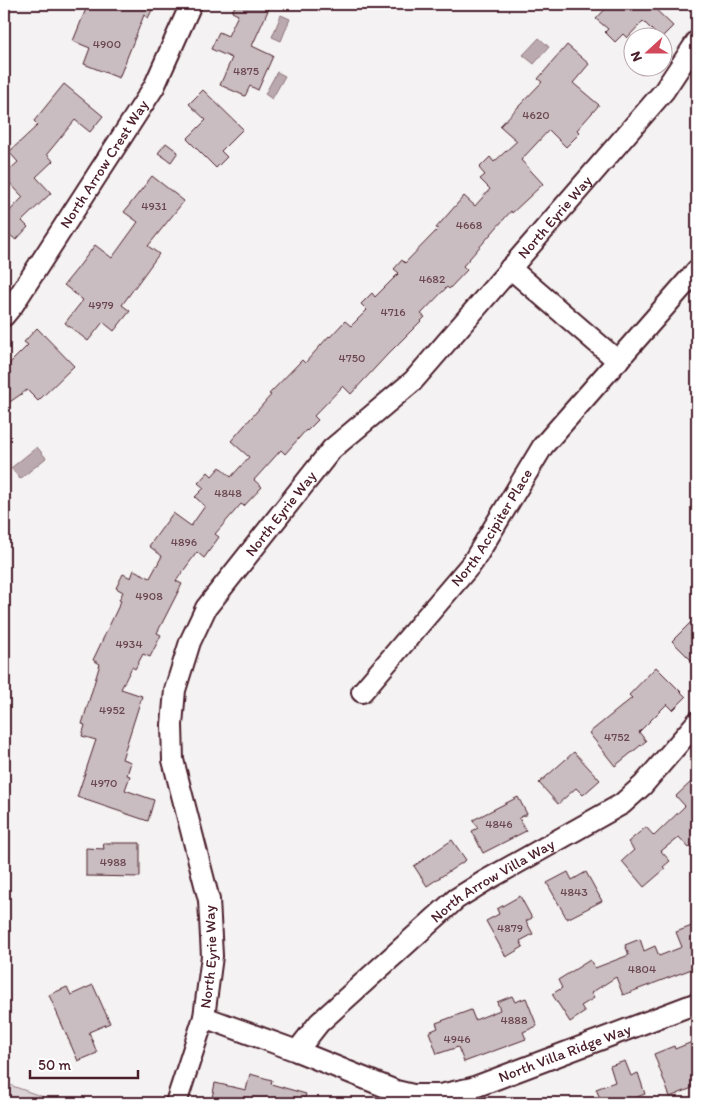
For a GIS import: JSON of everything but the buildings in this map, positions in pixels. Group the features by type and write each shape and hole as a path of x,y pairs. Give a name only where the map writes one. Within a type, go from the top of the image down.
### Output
{"street":[{"name":"North Arrow Crest Way","path":"4,316 13,305 154,87 191,4"},
{"name":"North Eyrie Way","path":"176,1103 204,1017 212,956 209,900 173,760 172,725 174,690 190,642 206,608 332,448 412,380 664,91 697,41"},
{"path":"510,268 618,361"},
{"name":"North Accipiter Place","path":"362,692 473,562 543,446 697,270"},
{"name":"North Arrow Villa Way","path":"297,1051 319,1023 451,904 485,881 622,804 643,785 697,722"},
{"name":"North Villa Ridge Way","path":"204,1017 297,1051 396,1091 440,1095 472,1088 697,1003"}],"shaded area":[{"path":"281,15 290,19 281,41 272,37"},
{"path":"539,38 549,47 534,64 523,55"},
{"path":"277,72 285,76 272,99 265,94"},
{"path":"37,447 46,458 20,479 11,468"},
{"path":"4,1083 60,1103 4,1103"}]}
